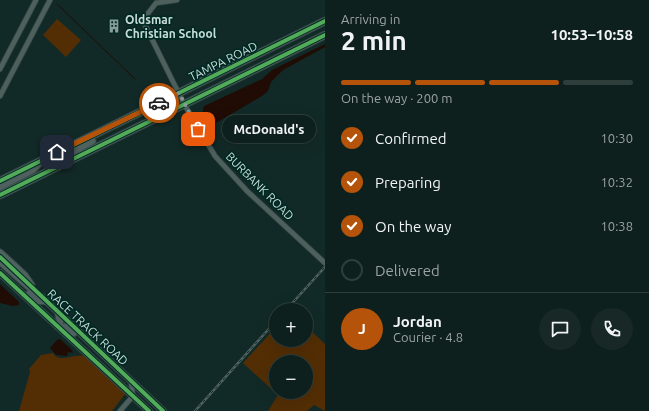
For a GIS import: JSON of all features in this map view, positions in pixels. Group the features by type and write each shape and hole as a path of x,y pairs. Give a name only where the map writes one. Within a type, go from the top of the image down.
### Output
{"main road":[{"name":"TAMPA ROAD","path":"0,180 325,21"},
{"name":"TAMPA ROAD","path":"0,195 325,35"},
{"path":"62,164 66,154 101,136 117,124"},
{"path":"0,187 33,170 44,159"},
{"path":"0,253 24,275 33,287"},
{"name":"RACE TRACK ROAD","path":"0,257 163,411"},
{"path":"0,261 45,301"},
{"path":"0,267 34,299 45,301"},
{"name":"RACE TRACK ROAD","path":"0,273 149,411"},
{"path":"45,301 43,307 47,316"},
{"path":"58,313 60,322 58,327 64,326 69,329 100,357 110,361"},
{"path":"114,379 116,367"}],"street":[{"path":"0,69 36,0"},
{"path":"0,96 50,0"},
{"name":"BURBANK ROAD","path":"177,0 156,3 146,16 145,25 184,104 204,139 226,168 247,191 325,263"},
{"path":"120,411 133,396 131,381"}],"shaded area":[{"path":"57,19 81,40 66,57 43,35"},
{"path":"325,44 325,47 283,70 271,82 268,91 262,96 209,127 207,125 203,115 204,106 262,79 272,70"},
{"path":"0,284 19,302 19,305 13,306 0,303"},
{"path":"313,333 325,344 325,411 314,405 307,411 268,411 276,399 313,399 313,355 269,355 269,387 243,363 269,335 269,347 313,347"},
{"path":"60,339 72,350 73,353 68,352 67,356 56,355 50,348 57,340"},
{"path":"53,353 60,358 83,356 91,359 126,393 112,411 19,411 30,372 29,369 41,355"}],"waterway":[{"path":"57,4 135,79"}],"railway":[{"path":"292,303 325,267"},
{"path":"195,411 269,329"}],"cycle path":[{"path":"0,181 325,21"},
{"path":"0,195 325,35"},
{"path":"0,257 163,411"},
{"path":"0,273 149,411"}],"way so far":[{"path":"159,103 179,93 198,129"}],"place":[{"name":"Oldsmar Christian School","path":"114,26"},
{"name":"McDonald's","path":"198,129"}],"route":[{"path":"57,152 159,103"}]}
